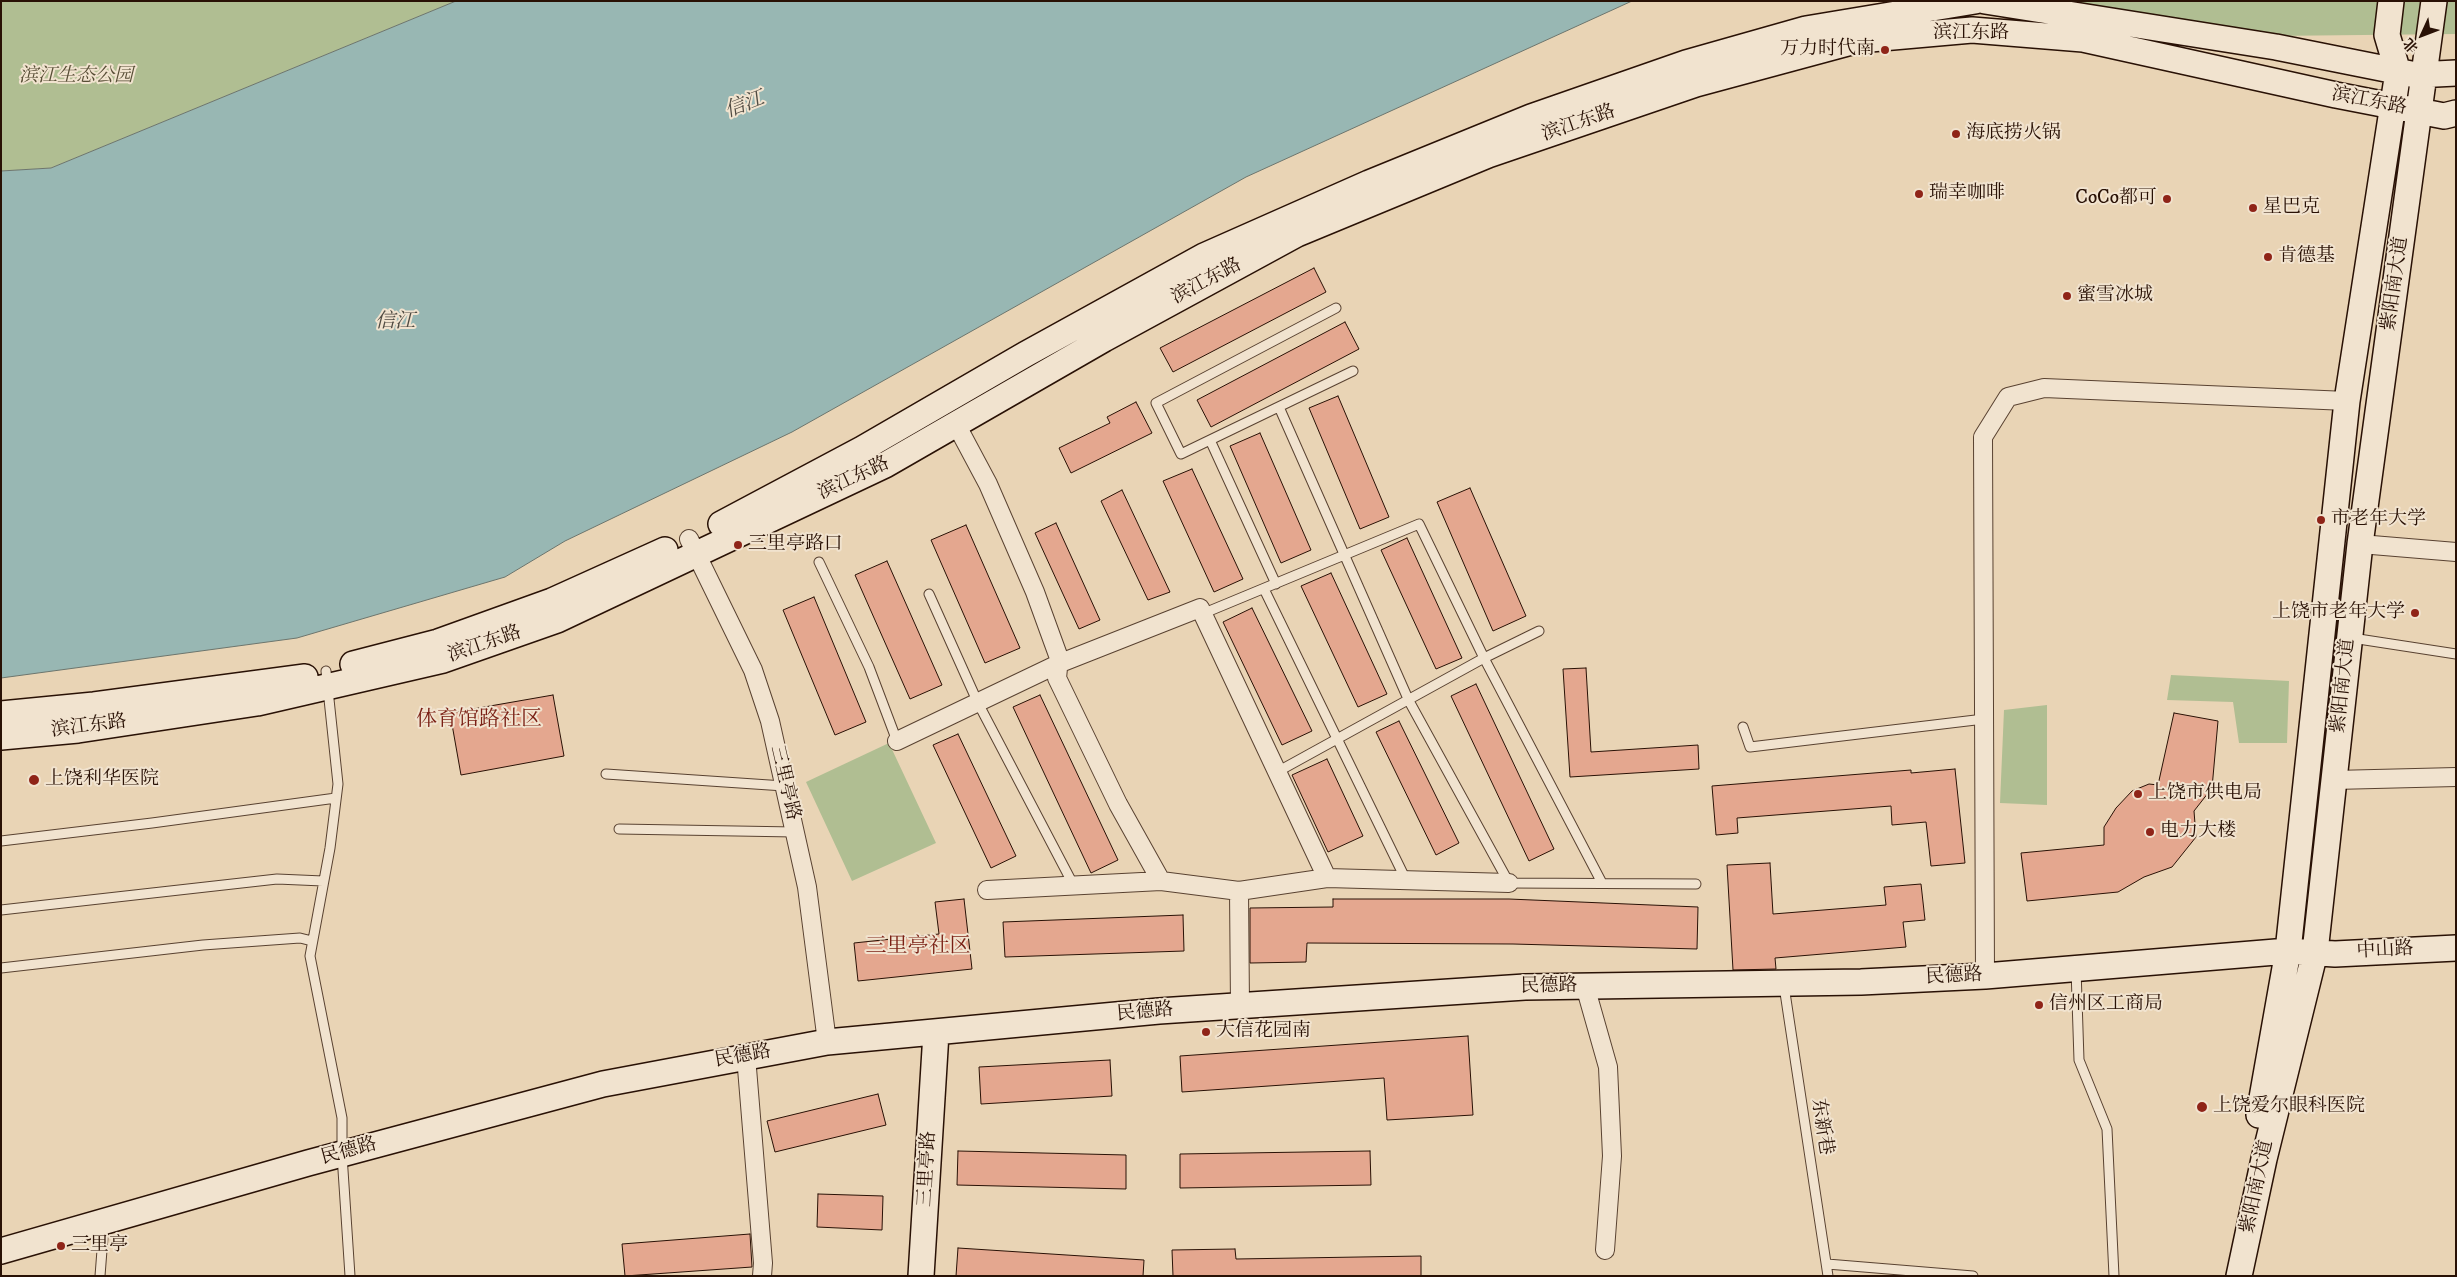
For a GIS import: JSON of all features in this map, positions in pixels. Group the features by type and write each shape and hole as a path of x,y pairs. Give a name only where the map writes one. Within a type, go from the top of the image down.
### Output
{"main road":[{"name":"滨江东路","path":"692,546 720,525 862,448 1026,354 1204,256 1369,183 1531,117 1686,63 1806,29 1975,1"},
{"name":"滨江东路","path":"1985,1 2276,47 2398,72 2425,75 2456,73"},
{"name":"紫阳南大道","path":"2222,1276 2253,1151 2288,951 2347,401 2398,72 2387,34 2391,1"},
{"name":"紫阳南大道","path":"2239,1276 2264,1159 2315,952 2360,544 2434,1"},
{"name":"滨江东路","path":"1,737 78,730 257,703 327,679 443,660 557,620 692,546 885,465 1104,339 1296,234 1498,152 1696,84 1859,40 1972,30 2083,39 2420,112 2444,116 2456,113"},
{"name":"滨江东路","path":"1,714 301,678 327,679"},
{"name":"中山路","path":"2315,952 2335,954 2456,948"},
{"name":"民德路","path":"1,1251 603,1084 827,1042 1158,1011 1525,987 1784,983 1984,976 2288,951 2315,952"},
{"name":"三里亭路","path":"921,1276 936,1033"}],"street":[{"path":"1984,976 1983,436 2008,397 2044,388 2347,401"},
{"path":"956,424 988,484 1035,592 1059,658 1057,678 1118,804 1161,881"},
{"path":"2360,544 2456,552"},
{"name":"三里亭路","path":"692,546 729,616 754,670 770,721 807,888 827,1042"},
{"path":"897,741 1058,664 1200,608 1327,878"},
{"path":"2334,780 2456,777"},
{"path":"987,890 1161,881 1239,891 1327,878 1509,883"},
{"path":"1239,891 1240,1006"},
{"path":"1585,986 1608,1067 1612,1156 1604,1250"},
{"path":"746,1056 763,1263 762,1276"}],"lane":[{"path":"1336,308 1156,403 1180,454 1353,371"},
{"path":"1278,407 1409,701 1509,883 1696,884"},
{"path":"1210,440 1276,584"},
{"path":"1202,614 1419,524 1484,658 1602,883"},
{"path":"819,562 869,667 897,741"},
{"path":"1264,589 1406,880"},
{"path":"929,594 978,703 1074,886"},
{"path":"1277,772 1484,658 1539,631"},
{"path":"2350,638 2456,654"},
{"path":"327,679 338,784 310,956 342,1118 342,1155 350,1276"},
{"path":"1743,727 1750,747 1984,719"},
{"path":"606,774 784,786"},
{"path":"1,841 336,798"},
{"path":"619,829 795,832"},
{"path":"1,910 277,879 323,881"},
{"path":"1,968 203,945 300,938 312,941"},
{"path":"2076,969 2079,1060 2107,1129 2114,1276"},
{"name":"东新巷","path":"1784,983 1801,1108 1827,1264 1825,1275"},
{"path":"100,1276 104,1221"},
{"path":"1827,1264 1974,1276"}],"green space":[{"name":"滨江生态公园","path":"1,1 456,1 51,168 1,171"},
{"path":"2034,1 2456,1 2456,34 2270,36"},
{"path":"2171,675 2289,681 2287,743 2239,743 2233,702 2167,700"},
{"path":"2047,705 2047,805 2000,803 2004,710"},
{"path":"889,743 936,843 852,881 806,782"}],"water":[{"name":"信江","path":"456,1 1632,1 1246,177 792,432 565,541 505,577 297,638 1,678 1,171 51,168"}],"building":[{"path":"1314,268 1326,292 1173,372 1160,348"},
{"path":"1345,322 1359,349 1211,427 1197,400"},
{"path":"1338,396 1389,517 1360,529 1309,408"},
{"path":"1136,402 1152,433 1071,473 1059,448 1110,423 1107,417"},
{"path":"1260,433 1311,550 1281,563 1230,446"},
{"path":"1192,469 1243,579 1214,592 1163,481"},
{"path":"1470,488 1526,616 1493,631 1437,502"},
{"path":"1122,490 1170,592 1148,600 1101,501"},
{"path":"1056,523 1100,620 1079,629 1035,533"},
{"path":"966,525 1020,648 985,663 931,540"},
{"path":"1407,538 1462,658 1436,669 1381,550"},
{"path":"887,561 942,685 910,699 855,575"},
{"path":"1331,573 1387,694 1358,707 1301,586"},
{"path":"814,597 866,722 835,735 783,610"},
{"path":"1252,608 1312,731 1282,745 1223,622"},
{"path":"1586,668 1591,752 1698,745 1699,769 1570,777 1563,669"},
{"path":"1476,684 1554,849 1529,861 1451,696"},
{"path":"553,695 564,756 461,775 450,713"},
{"path":"1040,695 1118,860 1091,873 1013,707"},
{"path":"2174,713 2218,721 2212,788 2194,811 2196,837 2172,867 2144,877 2118,892 2027,901 2021,853 2104,845 2104,827 2116,808 2132,791 2149,784 2158,785"},
{"path":"1399,721 1459,843 1436,855 1376,732"},
{"path":"958,734 1016,856 991,868 933,745"},
{"path":"1327,759 1363,836 1328,852 1292,775"},
{"path":"1955,769 1965,863 1931,866 1926,822 1892,825 1891,806 1737,818 1738,833 1716,835 1712,786 1911,770 1911,773"},
{"path":"1770,863 1773,914 1886,905 1884,887 1921,884 1925,920 1903,922 1906,947 1775,958 1776,969 1733,970 1727,865"},
{"path":"964,899 972,969 858,981 854,943 939,934 935,902"},
{"path":"1333,899 1509,899 1698,907 1697,949 1513,944 1307,943 1306,962 1250,963 1250,908 1333,907"},
{"path":"1183,915 1184,951 1005,957 1003,922"},
{"path":"1468,1036 1473,1115 1387,1120 1384,1078 1182,1092 1180,1056"},
{"path":"1110,1060 1112,1096 981,1104 979,1067"},
{"path":"878,1094 886,1125 775,1152 767,1121"},
{"path":"958,1151 1126,1155 1126,1189 957,1185"},
{"path":"1370,1151 1371,1185 1180,1188 1180,1154"},
{"path":"818,1194 883,1196 882,1230 817,1227"},
{"path":"750,1234 752,1267 625,1276 622,1244"},
{"path":"958,1248 1144,1260 1143,1276 956,1276"},
{"path":"1235,1249 1236,1259 1421,1256 1421,1276 1173,1276 1172,1250"}],"place":[{"name":"万力时代南","path":"1885,50"},
{"name":"海底捞火锅","path":"1956,134"},
{"name":"瑞幸咖啡","path":"1919,194"},
{"name":"CoCo都可","path":"2167,199"},
{"name":"星巴克","path":"2253,208"},
{"name":"肯德基","path":"2268,257"},
{"name":"蜜雪冰城","path":"2067,296"},
{"name":"市老年大学","path":"2321,520"},
{"name":"三里亭路口","path":"738,545"},
{"name":"上饶市老年大学","path":"2415,613"},
{"name":"上饶利华医院","path":"34,780"},
{"name":"上饶市供电局","path":"2138,794"},
{"name":"电力大楼","path":"2150,832"},
{"name":"信州区工商局","path":"2039,1005"},
{"name":"大信花园南","path":"1206,1032"},
{"name":"上饶爱尔眼科医院","path":"2202,1107"},
{"name":"三里亭","path":"61,1246"}],"district":[{"name":"体育馆路社区","path":"479,721"},
{"name":"三里亭社区","path":"918,948"}]}
